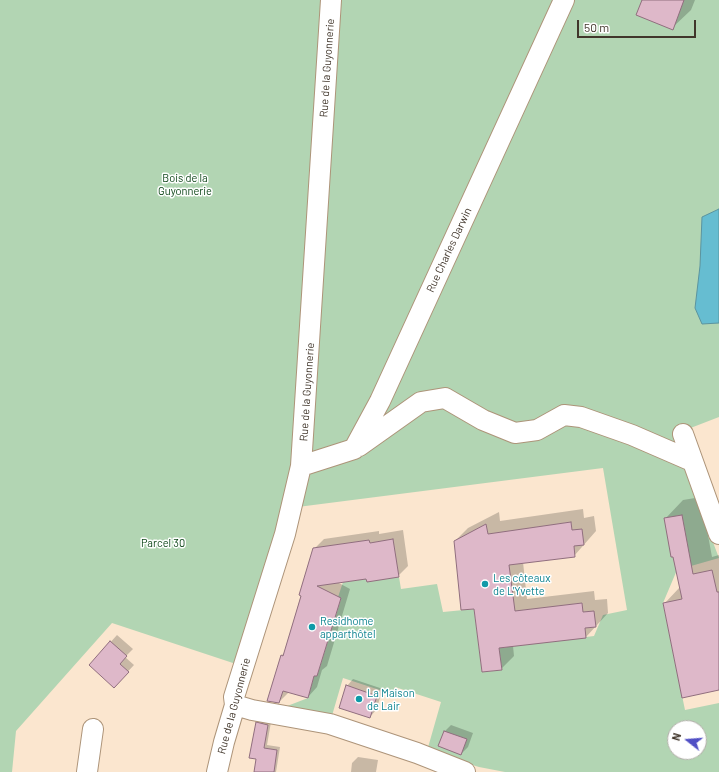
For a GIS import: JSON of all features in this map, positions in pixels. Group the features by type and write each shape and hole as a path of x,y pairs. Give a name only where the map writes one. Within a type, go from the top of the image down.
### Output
{"street":[{"name":"Rue de la Guyonnerie","path":"217,772 235,705 234,697 285,534 301,466 331,0"},
{"name":"Rue Charles Darwin","path":"354,450 380,401 564,0"},
{"path":"301,466 354,450 420,402 445,398 483,420 515,432 537,430 564,416 581,416 632,435 692,461"},
{"path":"683,434 719,534"},
{"path":"235,705 330,724 417,753 466,772"},
{"path":"87,772 93,729"}],"green space":[{"path":"0,0 719,0 719,417 675,434 685,469 719,558 677,570 663,603 685,710 719,703 719,772 505,772 479,767 427,751 441,702 395,687 392,694 343,678 331,719 282,708 308,698 314,676 317,676 319,670 341,599 338,597 343,582 399,577 401,589 437,584 443,612 474,609 482,672 502,670 499,648 594,636 603,615 627,610 603,468 282,509 236,664 112,623 16,731 12,772 0,772"}],"water":[{"path":"719,209 719,323 702,324 695,308 700,266 702,217"}],"building":[{"path":"642,0 684,0 673,30 636,15"},
{"path":"682,515 693,574 712,570 717,592 719,592 719,690 682,698 663,603 682,599 673,557 671,557 664,518"},
{"name":"Les côteaux de L'Yvette","path":"571,522 572,530 582,529 584,545 574,546 575,557 509,565 515,611 582,603 583,612 594,611 596,627 585,628 586,638 499,648 502,670 482,672 474,609 461,610 454,541 486,524 488,534"},
{"name":"Residhome apparthôtel","path":"393,539 399,577 367,582 366,579 317,586 341,598 317,676 314,676 308,698 283,691 279,703 267,701 281,655 283,656 301,596 299,595 313,548 369,540 370,543"},
{"path":"110,641 127,656 120,664 129,672 114,688 89,665"},
{"name":"La Maison de Lair","path":"346,685 377,696 370,718 339,708"},
{"path":"256,722 268,725 264,748 277,750 274,772 254,772 256,759 249,758"},
{"path":"444,731 467,739 461,755 438,746"}],"place":[{"name":"Les côteaux de L'Yvette","path":"485,584"},
{"name":"Residhome apparthôtel","path":"312,627"},
{"name":"La Maison de Lair","path":"359,699"}],"park label":[{"name":"Bois de la Guyonnerie","path":"185,184"},
{"name":"Parcel 30","path":"163,543"}]}
